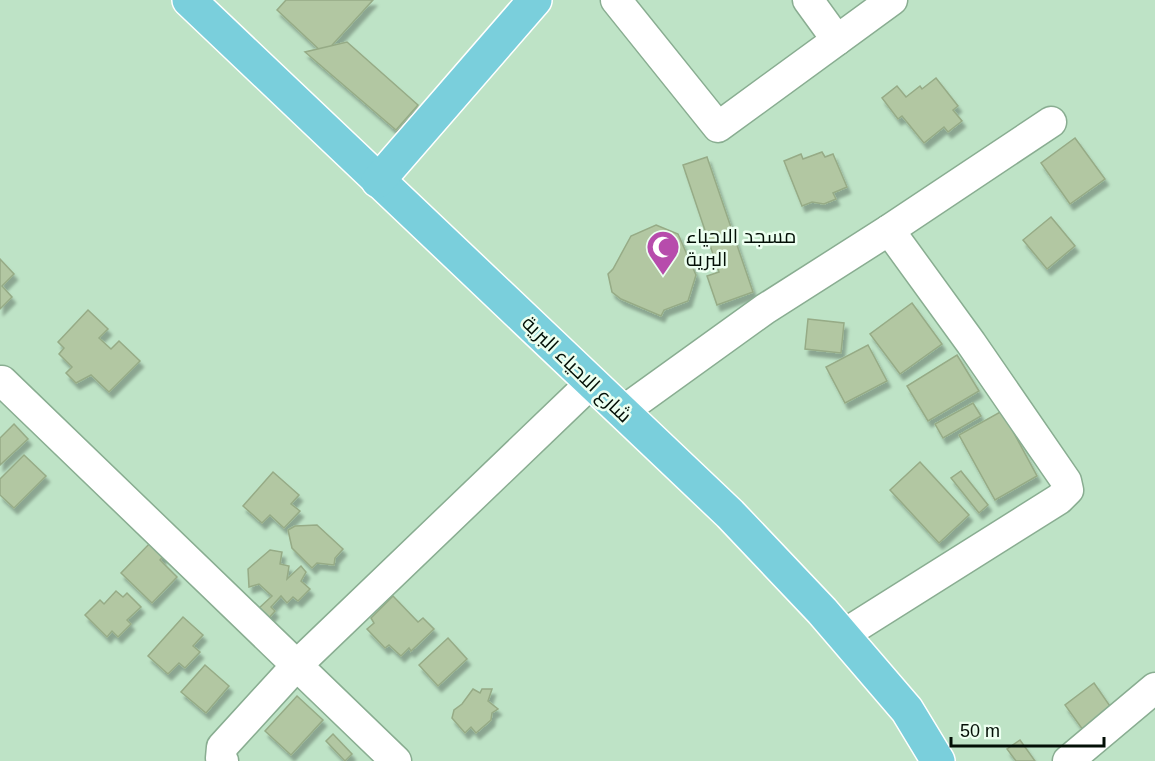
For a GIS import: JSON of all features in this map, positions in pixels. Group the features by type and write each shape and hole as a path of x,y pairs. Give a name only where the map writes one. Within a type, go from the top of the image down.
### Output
{"main road":[{"name":"شارع الاحياء البرية","path":"189,0 730,514 822,611 907,710 938,761"},
{"path":"378,181 535,0"}],"street":[{"path":"616,0 718,127 892,0"},
{"path":"808,0 837,40"},
{"path":"622,412 765,309 1051,122"},
{"path":"843,635 1059,499 1068,490 1066,481 978,353 889,230"},
{"path":"2,381 396,761"},
{"path":"223,761 222,747 296,666 591,383"},
{"path":"1068,761 1155,688"}],"building":[{"path":"286,0 373,0 324,54 277,10"},
{"path":"347,42 418,105 396,130 305,52"},
{"path":"936,78 958,106 953,110 962,121 948,132 944,127 924,143 902,116 898,119 882,98 897,86 906,97 920,86 922,89"},
{"path":"1075,138 1105,179 1070,204 1041,163"},
{"path":"822,152 825,157 833,154 847,187 833,193 836,199 824,204 812,202 802,206 784,161 801,154 803,159"},
{"path":"707,157 753,292 717,305 707,276 719,272 683,165"},
{"path":"1051,217 1075,246 1047,269 1023,240"},
{"path":"656,225 678,234 696,275 688,301 664,310 661,316 621,299 612,292 608,274 631,236"},
{"path":"0,259 14,274 2,286 12,297 0,309"},
{"path":"912,303 942,344 900,374 870,334"},
{"path":"88,310 108,329 99,338 111,349 119,341 140,361 109,392 91,375 76,383 66,373 72,367 59,354 64,348 58,342"},
{"path":"808,319 844,323 841,353 805,349"},
{"path":"868,345 887,381 845,403 826,367"},
{"path":"957,355 979,391 928,421 907,386"},
{"path":"973,403 981,416 943,438 935,424"},
{"path":"1002,411 1037,476 995,500 959,435"},
{"path":"14,424 28,439 0,465 0,438"},
{"path":"24,455 46,476 14,508 0,495 0,479"},
{"path":"920,462 969,515 939,543 890,490"},
{"path":"961,471 988,505 979,513 951,478"},
{"path":"273,472 299,495 291,504 300,511 284,528 270,515 262,523 243,506"},
{"path":"317,525 343,549 335,558 334,565 317,563 312,568 292,548 288,530 295,526"},
{"path":"152,541 165,554 160,560 177,577 152,603 121,573"},
{"path":"270,550 282,552 280,564 289,566 287,579 301,566 306,572 301,581 310,589 298,601 293,597 287,603 281,596 271,607 275,611 268,619 258,609 272,596 259,584 249,587 248,569"},
{"path":"116,591 123,597 127,593 141,607 127,620 131,624 118,637 112,631 107,637 85,615 100,600 104,604"},
{"path":"393,596 418,622 423,618 434,629 411,651 409,648 401,656 389,645 385,648 367,629 374,623 371,618"},
{"path":"183,617 203,635 193,646 200,652 185,668 179,663 168,674 148,656"},
{"path":"448,638 467,659 438,686 419,665"},
{"path":"205,665 229,686 206,713 181,692"},
{"path":"1094,683 1112,709 1083,730 1065,705"},
{"path":"473,689 480,693 482,689 492,689 488,701 498,709 492,713 491,720 476,733 471,727 465,733 452,718 454,710 462,704"},
{"path":"297,696 323,720 291,755 265,731"},
{"path":"333,734 352,754 345,761 326,741"},
{"path":"1020,740 1035,761 1016,761 1007,749"}],"place":[{"name":"مسجد الاحياء البرية","path":"663,276"}]}
